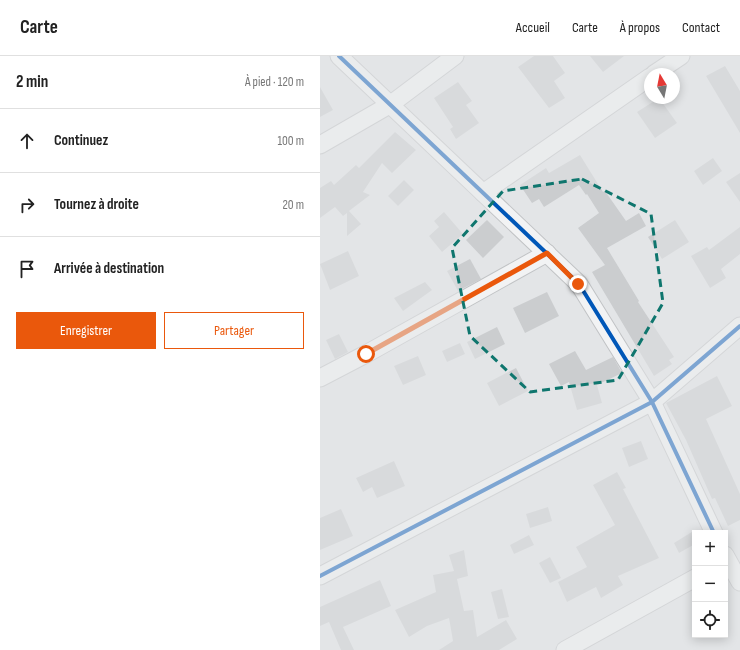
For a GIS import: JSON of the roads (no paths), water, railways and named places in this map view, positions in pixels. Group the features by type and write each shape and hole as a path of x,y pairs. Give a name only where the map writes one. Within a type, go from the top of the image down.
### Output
{"street":[{"path":"339,56 578,284 652,402 713,530"},
{"path":"320,145 391,104 455,56"},
{"path":"663,68 681,56"},
{"path":"483,193 644,81"},
{"path":"320,378 547,253"},
{"path":"320,576 652,402 740,326"},
{"path":"729,557 740,582"},
{"path":"565,650 692,580"}]}
